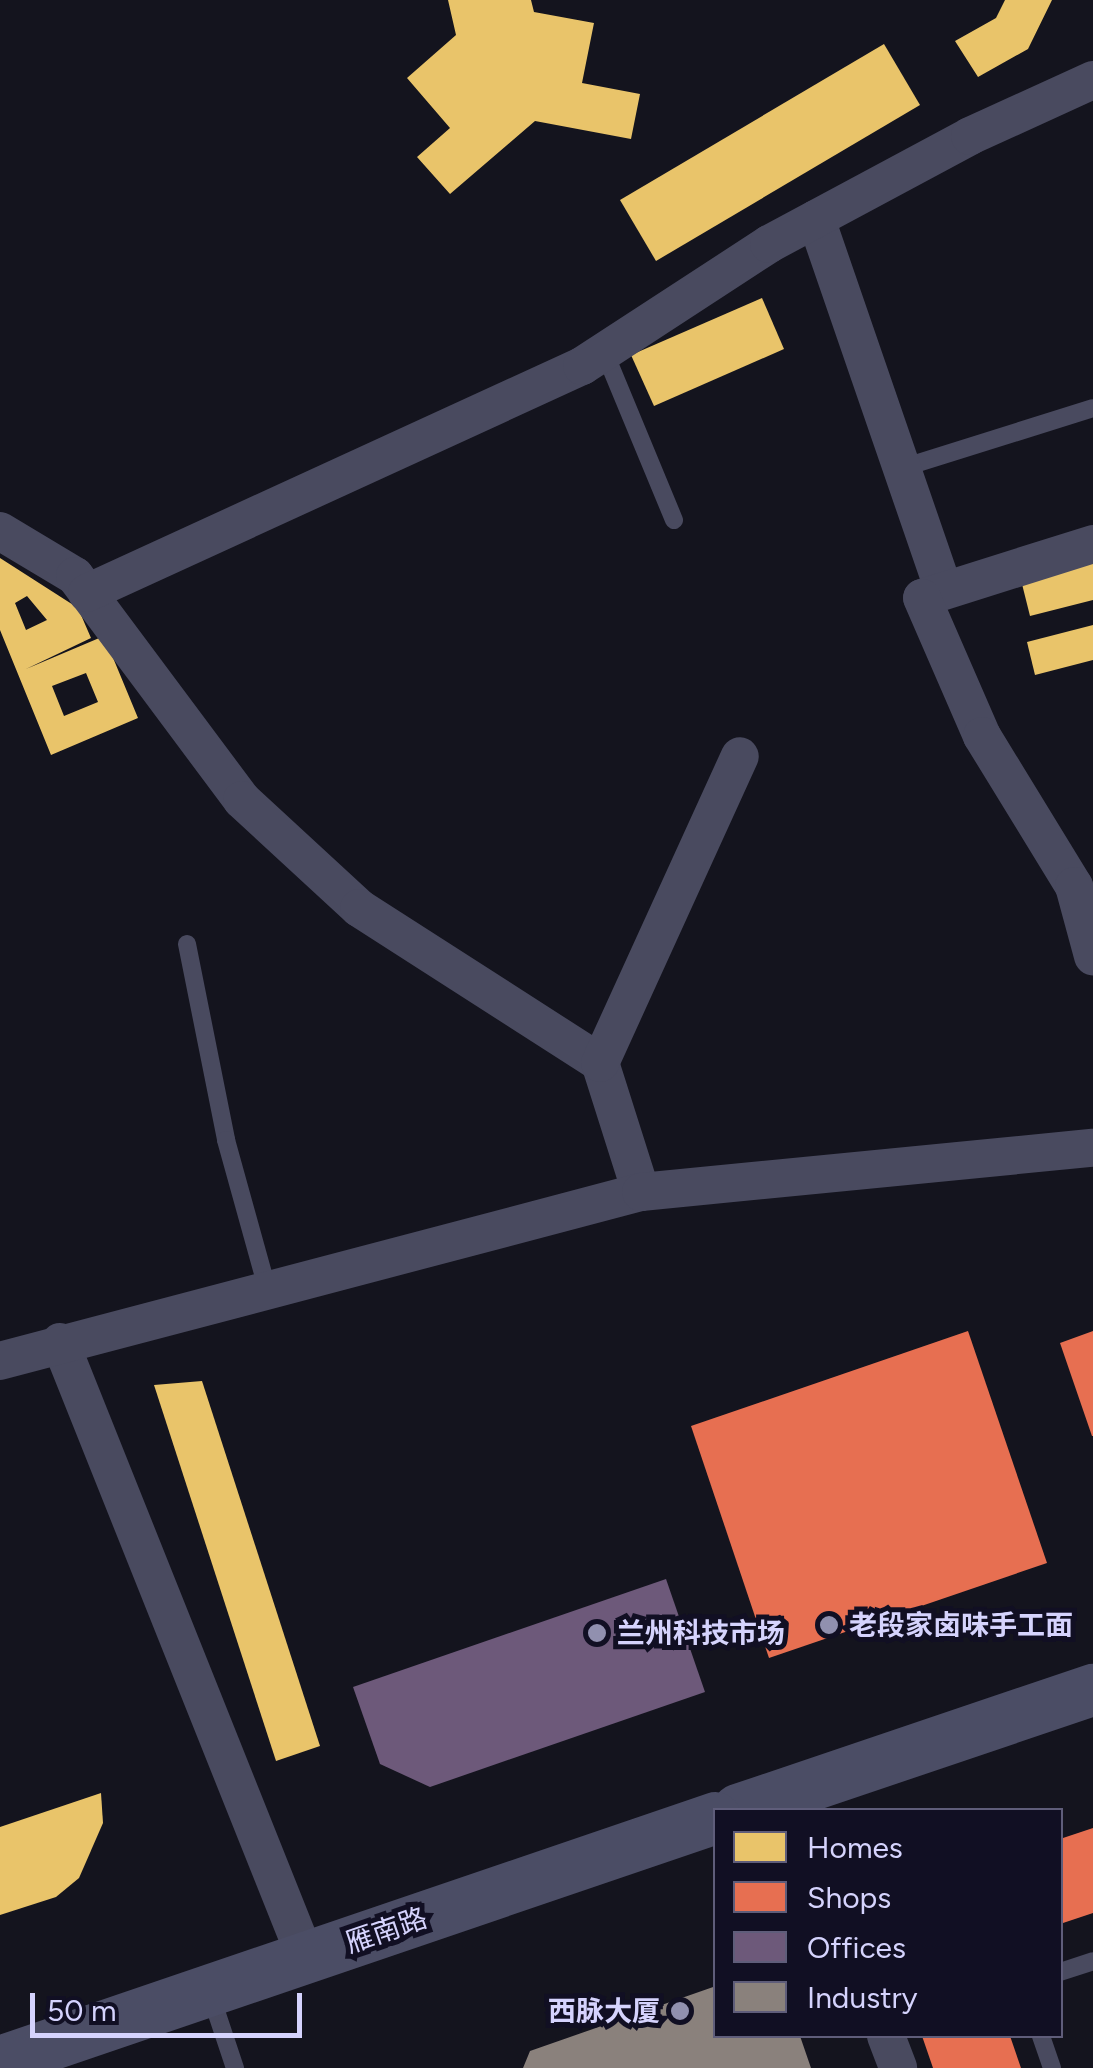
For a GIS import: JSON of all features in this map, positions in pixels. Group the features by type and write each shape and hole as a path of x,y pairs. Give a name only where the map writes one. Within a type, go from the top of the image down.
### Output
{"main road":[{"path":"751,1808 801,1800 1093,1690"},
{"name":"雁南路","path":"0,2062 713,1819"}],"street":[{"path":"88,593 604,351 816,219 970,136 1093,80"},
{"path":"816,219 943,588"},
{"path":"0,531 75,576 242,800 359,908 600,1063 642,1192"},
{"path":"1093,544 943,588 922,598 982,736 1074,886 1093,956"},
{"path":"600,1063 740,756"},
{"path":"0,1361 60,1342 642,1192 1093,1148"},
{"path":"60,1342 306,1958"},
{"path":"887,2038 898,2068"}],"lane":[{"path":"604,351 674,520"},
{"path":"902,468 1093,408"},
{"path":"187,944 226,1140 268,1288"},
{"path":"1063,1971 1093,1961"},
{"path":"210,1990 235,2068"},
{"path":"1042,2038 1052,2068"}],"building: Homes":[{"path":"448,0 531,0 534,12 594,23 582,83 640,94 631,139 535,121 450,194 417,157 450,128 407,78 456,35"},
{"path":"1005,0 1052,0 1028,49 978,77 955,41 996,18"},
{"path":"884,44 920,105 656,261 620,200"},
{"path":"762,298 784,349 654,406 631,355"},
{"path":"1093,548 1093,600 1030,616 1018,568"},
{"path":"0,558 78,608 91,638 26,669 104,636 138,718 51,755 0,630","holes":["27,596 47,620 26,630 15,603","86,673 98,702 64,716 52,686"]},
{"path":"1093,625 1093,660 1035,675 1027,642"},
{"path":"202,1381 320,1746 276,1761 154,1385"},
{"path":"101,1793 103,1823 79,1878 56,1897 0,1915 0,1827"}],"building: Shops":[{"path":"968,1331 1047,1563 769,1658 691,1426"},
{"path":"1093,1331 1093,1436 1092,1436 1060,1343"},
{"path":"1093,1828 1093,1913 1063,1923 1063,1838"},
{"path":"923,2038 1011,2038 1021,2068 933,2068"}],"building: Offices":[{"name":"兰州科技市场","path":"666,1579 705,1692 430,1787 380,1764 353,1687"}],"building: Industry":[{"name":"西脉大厦","path":"713,1987 713,2038 801,2038 811,2068 523,2068 530,2051"}],"place":[{"name":"老段家卤味手工面","path":"829,1625"},
{"name":"兰州科技市场","path":"597,1633"},
{"name":"西脉大厦","path":"680,2011"}]}
